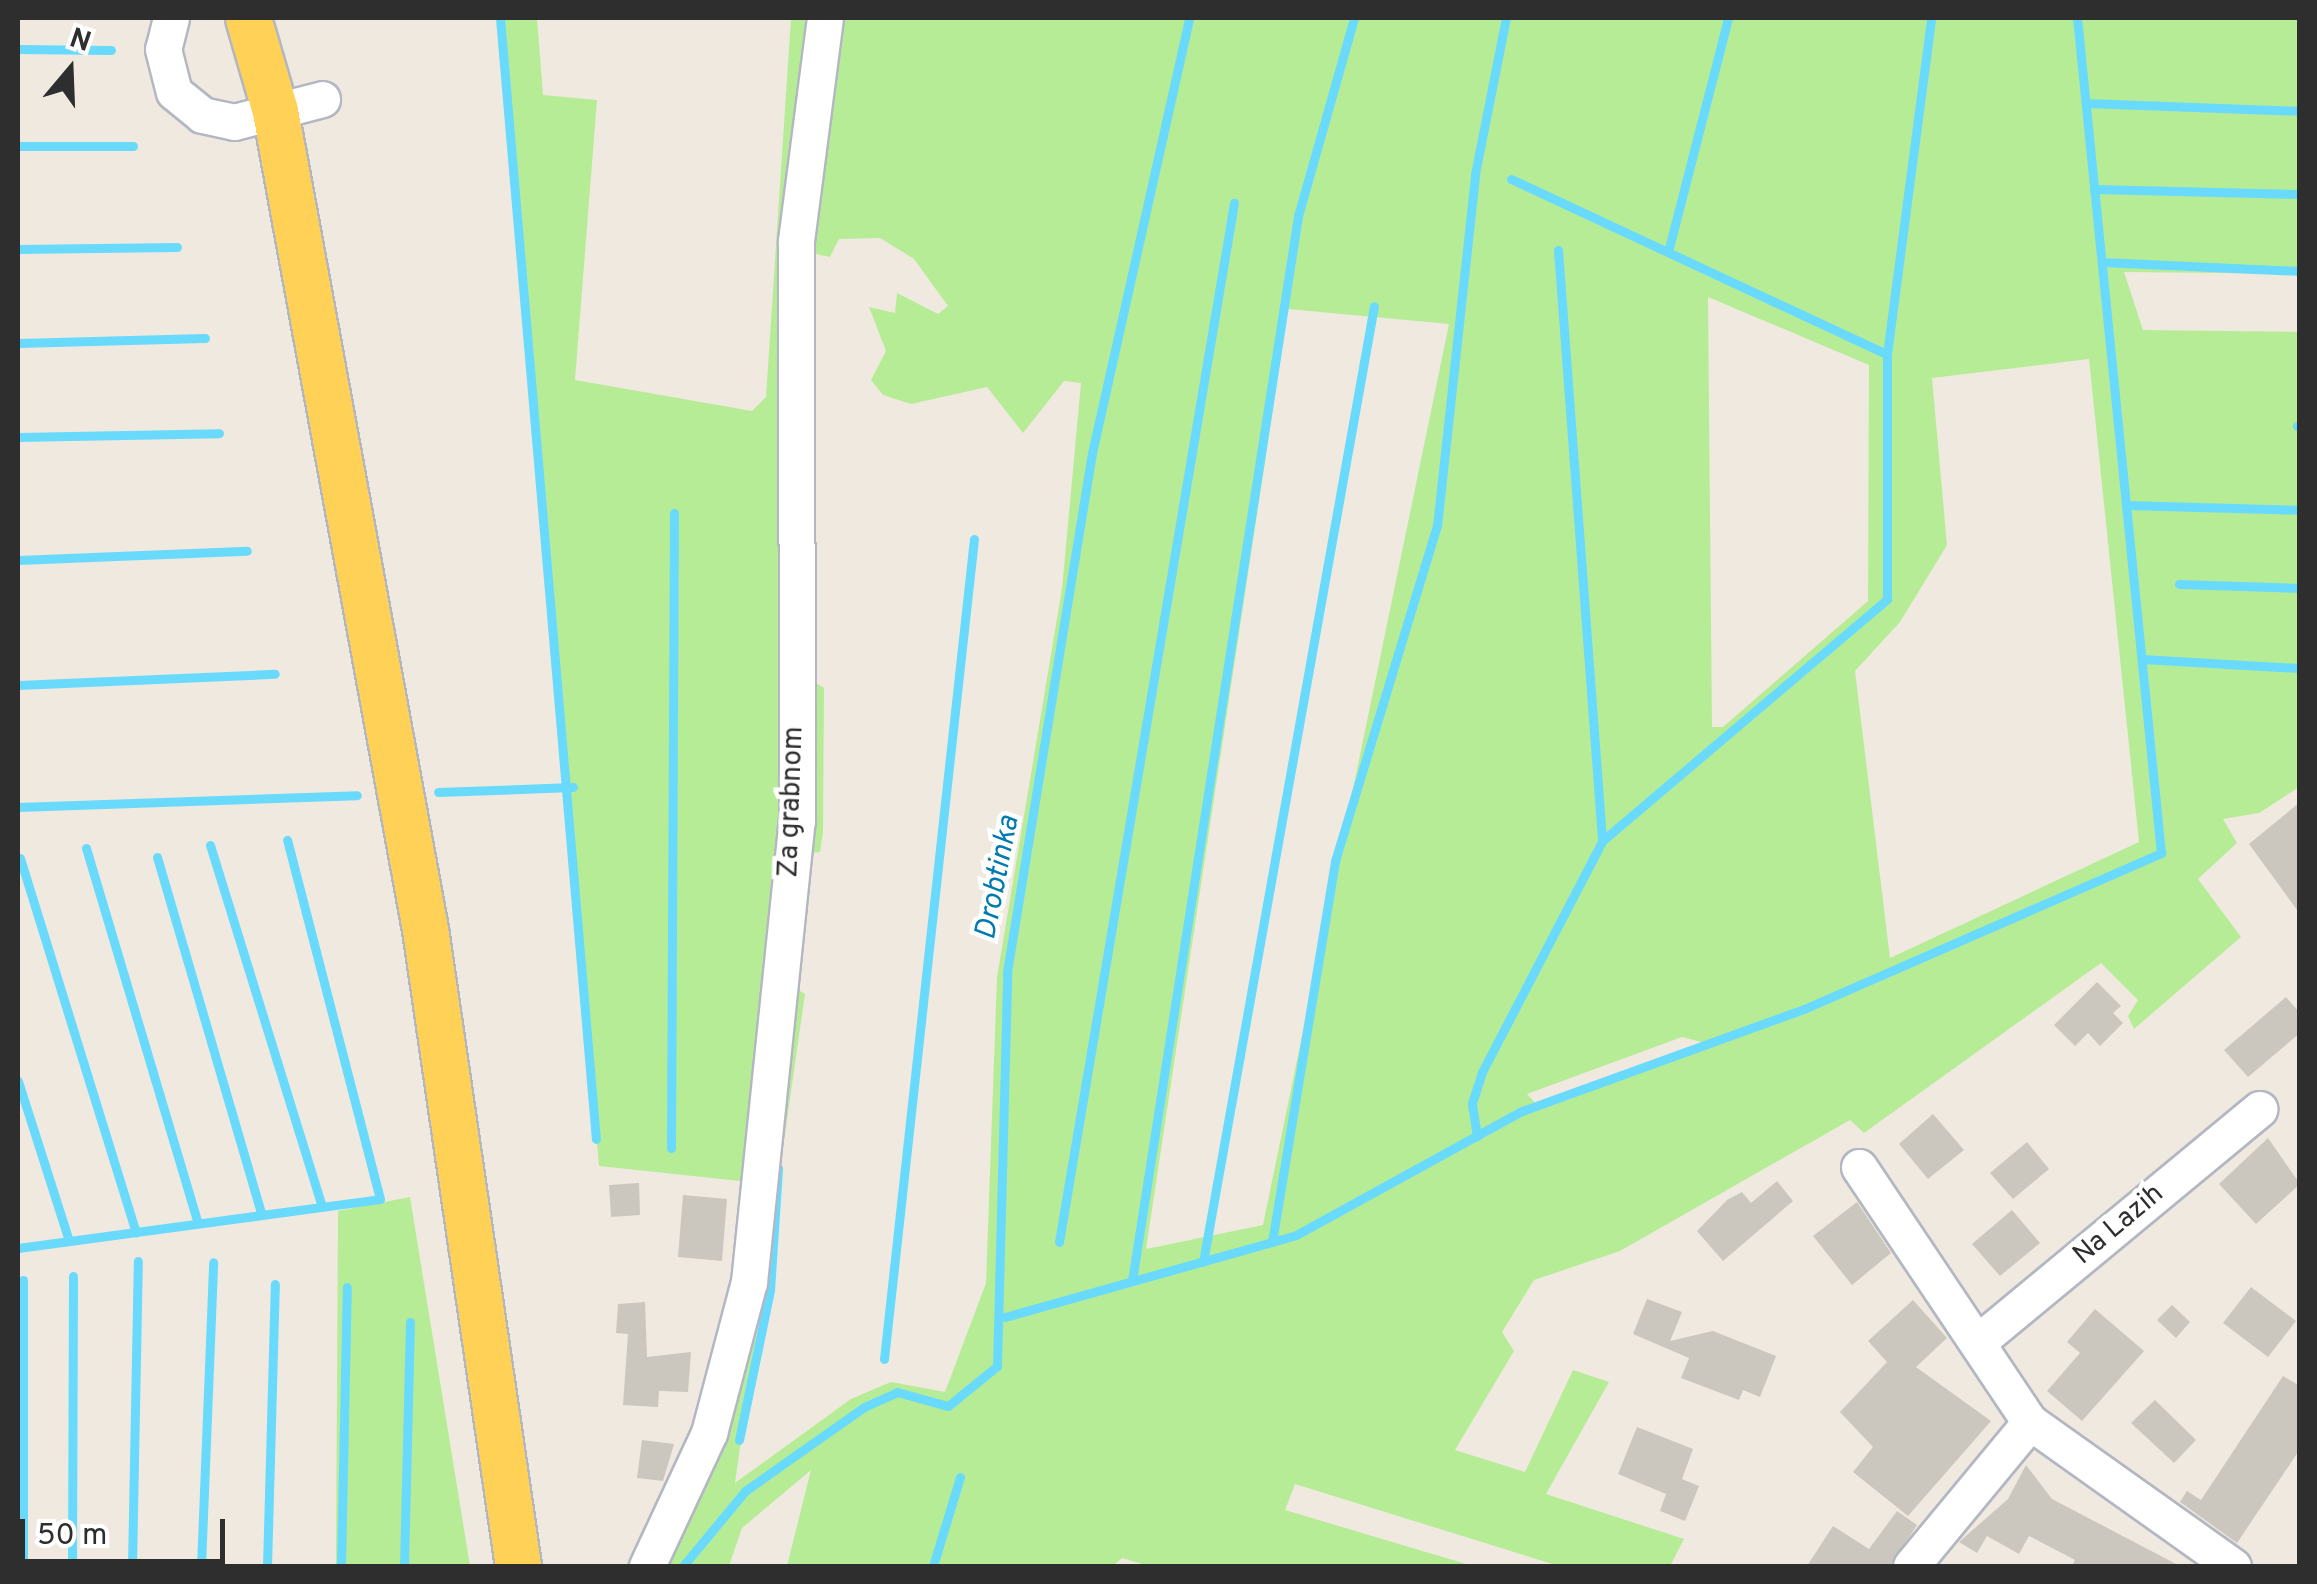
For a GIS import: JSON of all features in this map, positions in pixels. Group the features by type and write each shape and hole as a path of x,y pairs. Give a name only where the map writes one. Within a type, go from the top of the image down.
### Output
{"main road":[{"path":"248,18 275,111 425,929 518,1566"}],"street":[{"path":"172,18 163,48 174,92 202,114 234,122 322,99"},
{"name":"Za grabnom","path":"647,1566 709,1433 749,1282 796,822 796,241 825,18"},
{"name":"Na Lazih","path":"1979,1340 2258,1109"},
{"path":"1859,1166 1979,1340 2030,1422 2217,1563"},
{"path":"1912,1566 2030,1422"}],"green space":[{"path":"500,18 537,18 543,95 597,100 575,380 752,411 766,397 791,18 816,18 785,819 749,1182 599,1166"},
{"path":"834,18 2299,18 2299,274 2124,272 2143,330 2299,332 2299,787 2259,813 2223,819 2237,843 2198,879 2241,937 2134,1029 2128,1016 2138,1000 2101,963 1864,1133 1850,1120 1620,1251 1534,1280 1502,1332 1514,1351 1455,1450 1525,1472 1573,1370 1609,1382 1546,1494 1684,1539 1670,1566 1559,1566 1295,1484 1285,1510 1473,1566 1149,1566 1122,1558 1113,1566 787,1566 811,1470 742,1528 729,1566 663,1566 715,1430 787,983 805,994 735,1483 851,1399 891,1382 945,1392 986,1283 997,977 1062,589 1081,383 1064,381 1023,433 987,387 911,404 883,395 871,380 886,351 869,307 895,313 897,293 938,314 948,306 914,259 880,238 839,239 830,257 807,252","holes":["1708,297 1869,365 1868,601 1723,727 1712,727","1288,309 1449,324 1263,1225 1146,1249","2089,359 2139,842 1890,958 1855,671 1900,622 1947,545 1932,378","1682,1037 1705,1043 1568,1100 1538,1106 1527,1094"]},
{"path":"807,677 824,688 823,832 820,852 800,854"},
{"path":"410,1197 470,1566 336,1566 338,1211"}],"building":[{"path":"2300,802 2300,914 2249,844"},
{"path":"2097,982 2121,1006 2113,1013 2123,1023 2100,1046 2088,1033 2075,1046 2054,1025"},
{"path":"2286,997 2300,1013 2300,1033 2248,1077 2224,1050"},
{"path":"1933,1114 1964,1150 1928,1179 1899,1144"},
{"path":"2268,1138 2300,1184 2256,1224 2219,1184"},
{"path":"2027,1142 2049,1169 2013,1199 1990,1173"},
{"path":"1777,1181 1793,1201 1723,1261 1697,1231 1727,1200 1742,1192 1751,1203"},
{"path":"639,1183 640,1215 611,1217 609,1185"},
{"path":"683,1195 727,1199 722,1261 678,1257"},
{"path":"1857,1202 1891,1253 1852,1285 1813,1236"},
{"path":"2012,1210 2040,1243 2000,1276 1972,1244"},
{"path":"2251,1287 2296,1321 2268,1357 2223,1323"},
{"path":"1647,1299 1682,1312 1670,1341 1713,1331 1776,1356 1760,1397 1743,1390 1739,1400 1681,1378 1689,1358 1633,1334"},
{"path":"1913,1300 1947,1338 1916,1367 1991,1421 1908,1516 1853,1472 1873,1447 1840,1412 1887,1362 1868,1341"},
{"path":"645,1302 647,1357 691,1352 688,1392 659,1391 658,1407 623,1405 628,1334 616,1333 618,1304"},
{"path":"2172,1305 2190,1322 2176,1338 2157,1320"},
{"path":"2095,1309 2144,1351 2082,1421 2047,1391 2080,1353 2067,1342"},
{"path":"2283,1376 2300,1386 2300,1449 2237,1543 2180,1502 2187,1491 2201,1500"},
{"path":"2155,1400 2196,1440 2174,1463 2131,1423"},
{"path":"1637,1427 1693,1449 1682,1479 1699,1486 1685,1521 1660,1511 1666,1494 1618,1474"},
{"path":"642,1440 674,1444 663,1481 637,1478"},
{"path":"2026,1465 2052,1499 2180,1566 2072,1566 2075,1560 2029,1536 2019,1554 1987,1536 1977,1553 1959,1542 2008,1499"},
{"path":"1897,1511 1917,1525 1890,1566 1807,1566 1833,1526 1869,1549"}],"waterway":[{"path":"500,18 596,1139"},
{"name":"Drobtinka","path":"683,1566 745,1491 864,1407 897,1392 948,1406 997,1366 1007,972 1092,453 1189,18"},
{"path":"1132,1281 1298,216 1354,18"},
{"path":"1272,1242 1335,861 1437,526 1475,174 1506,18"},
{"path":"1668,252 1728,18"},
{"path":"1477,1136 1472,1103 1482,1072 1602,841 1887,599 1887,354 1931,18"},
{"path":"1005,1317 1296,1235 1522,1111 1804,1009 2161,853 2077,18"},
{"path":"18,49 111,50"},
{"path":"2086,103 2300,111"},
{"path":"18,146 133,146"},
{"path":"1511,179 1887,354"},
{"path":"2094,189 2300,194"},
{"path":"1059,1242 1234,203"},
{"path":"18,249 177,247"},
{"path":"1558,250 1602,840"},
{"path":"2102,262 2300,271"},
{"path":"1203,1262 1374,306"},
{"path":"18,343 205,338"},
{"path":"18,437 219,433"},
{"path":"2126,505 2300,510"},
{"path":"671,1148 674,513"},
{"path":"884,1359 974,539"},
{"path":"18,560 247,551"},
{"path":"2179,584 2300,588"},
{"path":"2142,659 2300,668"},
{"path":"18,685 275,674"},
{"path":"438,792 573,787"},
{"path":"18,807 357,795"},
{"path":"18,1248 380,1199 287,840"},
{"path":"210,845 321,1204"},
{"path":"86,848 198,1223"},
{"path":"157,857 262,1215"},
{"path":"20,858 136,1232"},
{"path":"18,1081 69,1241"},
{"path":"739,1440 770,1290 778,1168"},
{"path":"132,1566 138,1261"},
{"path":"201,1566 213,1262"},
{"path":"72,1566 73,1276"},
{"path":"23,1280 23,1566"},
{"path":"267,1566 275,1284"},
{"path":"341,1566 347,1287"},
{"path":"404,1566 410,1322"},
{"path":"933,1566 960,1477"}]}
